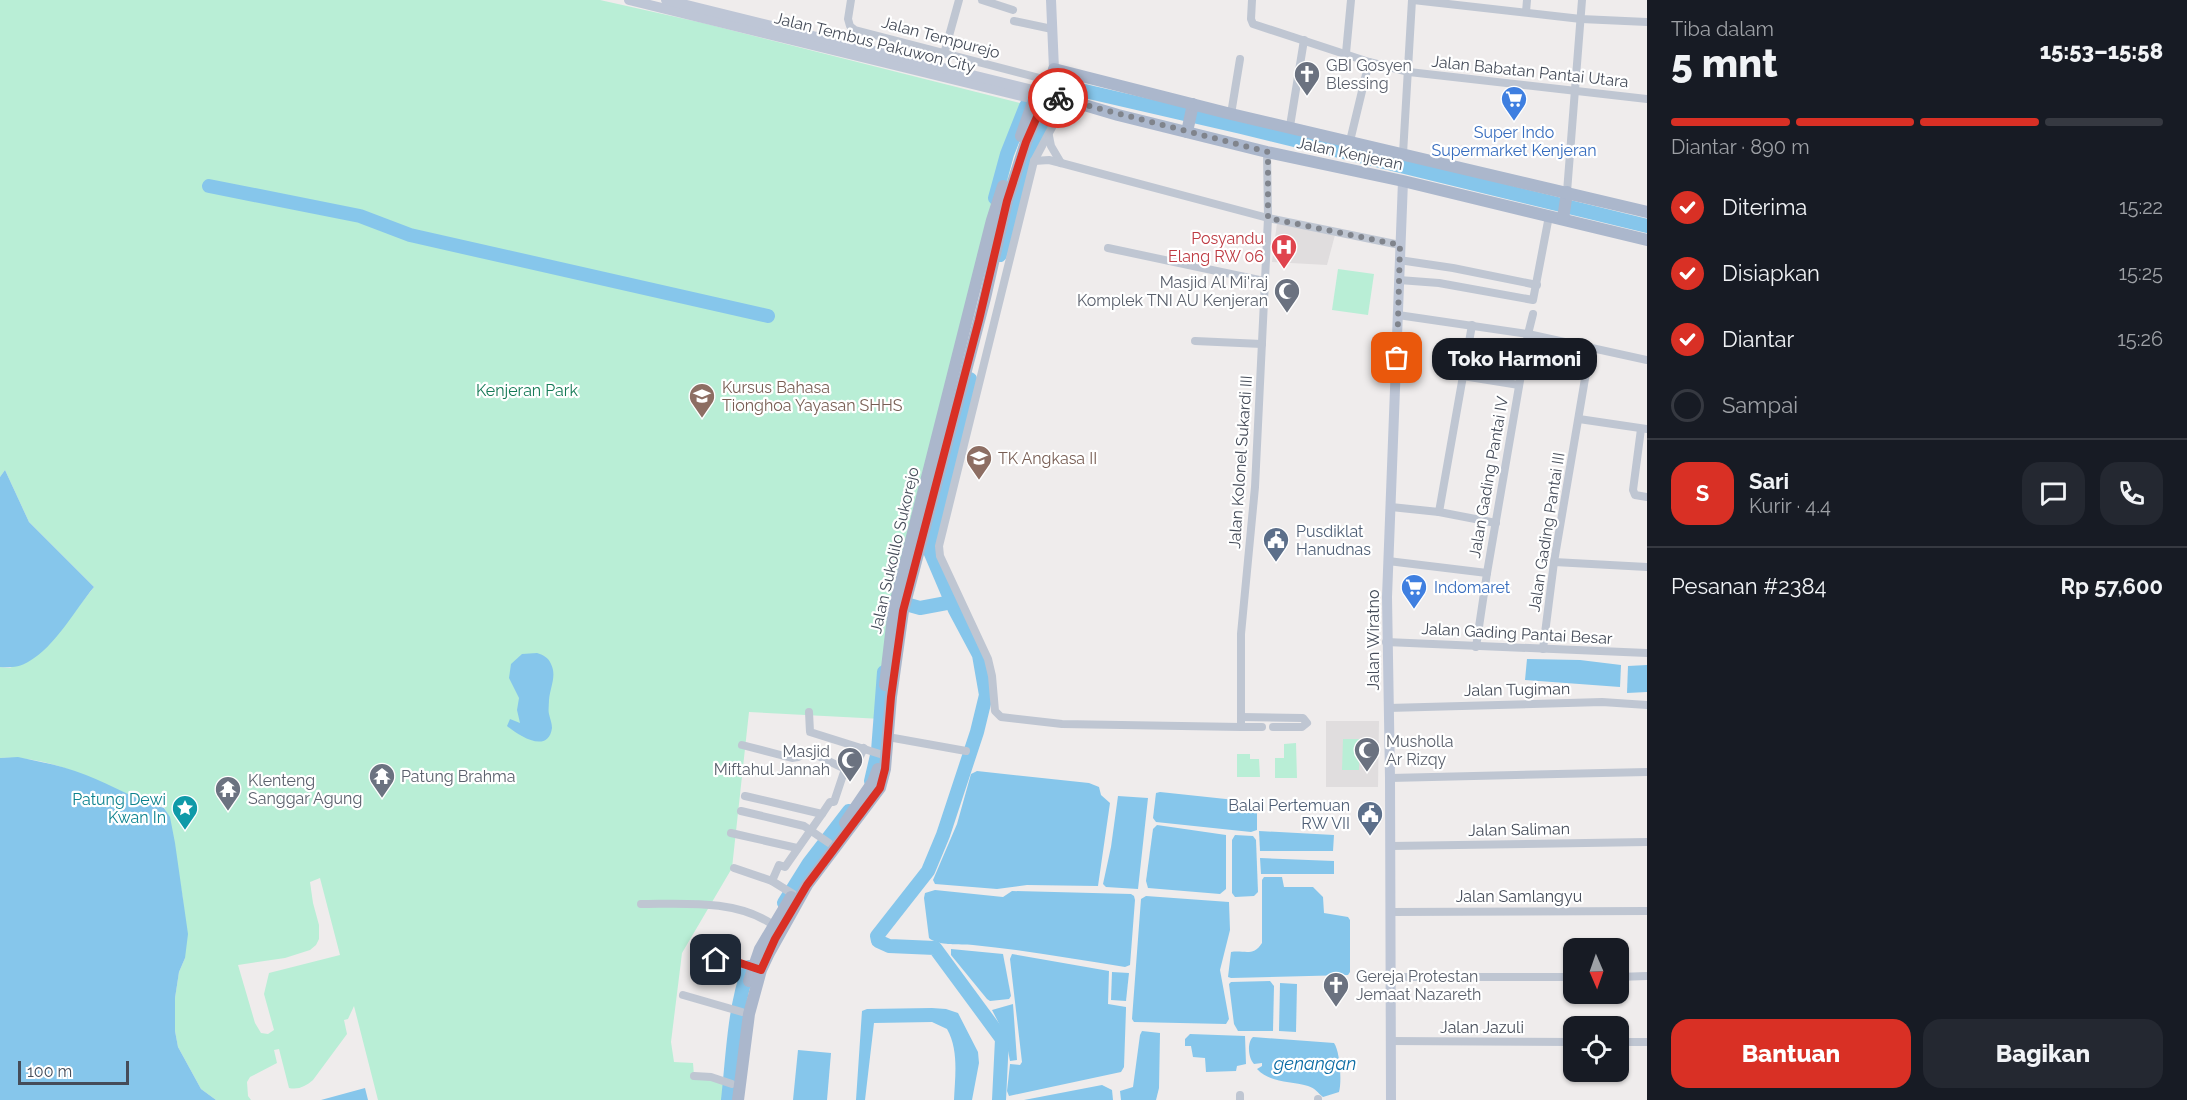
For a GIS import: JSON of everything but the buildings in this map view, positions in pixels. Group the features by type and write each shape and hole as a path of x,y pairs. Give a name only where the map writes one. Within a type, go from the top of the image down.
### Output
{"main road":[{"name":"Jalan Tembus Pakuwon City","path":"629,0 1044,89"},
{"name":"Jalan Tembus Pakuwon City","path":"666,0 1044,89"},
{"path":"1044,89 1052,29 1051,0"},
{"name":"Jalan Kenjeran","path":"1044,89 1066,101 1268,152 1563,218 1647,240"},
{"name":"Jalan Kenjeran","path":"1044,89 1193,105 1290,126 1647,212"},
{"name":"Jalan Sukolilo Sukorejo","path":"730,1100 740,1047 741,1012 752,967 792,893 826,841 881,769 877,753 884,686 898,610 979,296 992,220 1044,89"},
{"path":"1187,131 1193,105"},
{"name":"Jalan Wiratno","path":"1391,1100 1391,846 1386,642 1403,181"},
{"path":"1563,218 1567,193"},
{"name":"Jalan Sukolilo Sukorejo","path":"792,893 822,865 876,795 888,737 898,610"},
{"name":"Jalan Sukolilo Sukorejo","path":"732,1084 738,1100"}],"street":[{"name":"Jalan Tempurejo","path":"851,0 848,19 850,26 855,30 944,54 1044,89"},
{"path":"944,54 959,0"},
{"path":"982,0 1013,10"},
{"name":"Jalan Babatan Pantai Utara","path":"1252,0 1253,24 1369,62 1409,72 1647,99"},
{"path":"1346,53 1351,0"},
{"path":"1403,154 1412,0 1581,19 1647,22"},
{"path":"1526,12 1527,0"},
{"path":"1567,193 1582,0"},
{"path":"1014,21 1052,29"},
{"path":"1290,126 1304,40"},
{"path":"1231,114 1240,59"},
{"path":"1350,141 1369,62"},
{"path":"1066,101 1034,161 1022,203 996,321 948,507 939,546 940,556 988,659 992,676 994,708 997,714 1009,719 1062,724 1241,722 1304,718 1307,721 1302,727 1273,727"},
{"path":"1049,136 1051,146 1061,163"},
{"name":"Jalan Kolonel Sukardi III","path":"1241,722 1241,634 1255,487 1268,218 1268,152"},
{"path":"1034,161 1049,160 1268,218 1400,245"},
{"path":"1399,280 1439,283 1533,300 1549,216"},
{"path":"1108,248 1264,281"},
{"path":"1399,260 1453,267 1536,285"},
{"name":"Jalan Gading Pantai IV","path":"1476,647 1533,314"},
{"path":"1398,315 1528,334 1647,360"},
{"path":"1439,512 1472,325"},
{"path":"1195,341 1262,344"},
{"name":"Jalan Gading Pantai III","path":"1543,649 1554,562 1590,348"},
{"path":"1463,376 1519,386"},
{"path":"1579,419 1644,429 1633,490 1635,495 1647,497"},
{"path":"1391,507 1439,512 1496,523"},
{"path":"1388,561 1487,573"},
{"path":"1554,562 1647,567"},
{"name":"Jalan Gading Pantai Besar","path":"1386,642 1647,653"},
{"name":"Jalan Tugiman","path":"1388,708 1602,702 1647,705"},
{"path":"809,712 810,732 877,753"},
{"path":"1241,722 1262,727"},
{"path":"888,737 966,751"},
{"path":"741,745 792,758 810,752 853,771 864,748"},
{"path":"772,880 779,865 785,867 830,802 834,802 845,769"},
{"path":"1390,778 1647,772"},
{"path":"745,796 822,814"},
{"path":"741,811 783,820 810,829 826,841"},
{"path":"731,832 797,848"},
{"name":"Jalan Saliman","path":"1391,846 1647,842"},
{"path":"734,868 772,880 792,893"},
{"path":"641,904 700,904 746,911 771,929"},
{"name":"Jalan Samlangyu","path":"1391,912 1647,910"},
{"path":"697,972 699,966 723,959 752,967"},
{"path":"1629,976 1647,976"},
{"path":"1390,977 1563,977"},
{"path":"683,995 741,1012"},
{"name":"Jalan Jazuli","path":"1390,1041 1563,1042"},
{"path":"1629,1042 1647,1042"},
{"path":"693,1076 711,1077 732,1084"}],"shaded area":[{"path":"1277,223 1335,235 1327,265 1272,262"},
{"path":"1326,721 1379,721 1378,787 1326,787"}],"green space":[{"name":"Kenjeran Park","path":"0,0 600,0 703,23 1032,106 1013,158 888,650 882,719 749,712 732,868 682,953 671,1042 674,1062 693,1063 694,1076 732,1084 730,1100 378,1100 354,1006 348,1019 344,1020 347,1034 313,1080 305,1086 289,1088 279,1049 274,1050 277,1063 250,1077 247,1082 248,1096 251,1100 216,1100 201,1089 178,1047 175,1031 175,998 179,972 185,958 183,900 169,817 164,807 84,775 43,762 22,758 0,758 0,667 10,668 49,644 94,587 29,522 5,470 0,477","holes":["320,878 340,955 269,973 264,994 274,1030 268,1034 261,1033 255,1023 238,965 285,958 310,950 316,945 319,939 319,925 310,882"]},
{"path":"1338,269 1374,274 1368,315 1332,310"},
{"path":"1343,739 1360,739 1359,770 1342,770"},
{"path":"1296,743 1297,778 1275,778 1275,758 1284,758 1284,744"},
{"path":"1237,754 1250,754 1250,759 1259,759 1260,777 1237,777"}],"water":[{"path":"5,470 29,522 94,587 64,628 38,655 25,664 0,667 0,477"},
{"path":"537,653 548,660 553,668 549,709 552,728 549,736 539,742 525,738 507,726 510,719 520,723 517,710 519,698 509,678 511,664 522,654"},
{"path":"1527,659 1580,660 1621,665 1620,687 1525,680"},
{"path":"1647,665 1647,692 1627,693 1628,666"},
{"path":"18,757 86,775 164,808 170,817 188,934 185,958 179,972 175,998 175,1031 178,1047 201,1089 216,1100 0,1100 0,758"},
{"path":"977,771 1089,783 1099,787 1101,795 1110,803 1098,886 1027,885 997,889 935,884 933,880 957,824 971,774"},
{"path":"1156,793 1254,802 1257,805 1257,830 1251,832 1156,822 1153,818"},
{"path":"1118,796 1148,798 1138,889 1106,887 1103,884"},
{"path":"1157,825 1226,835 1226,889 1220,894 1148,888 1146,881 1153,829"},
{"path":"1259,831 1334,835 1333,851 1260,851"},
{"path":"1235,835 1253,836 1256,840 1258,892 1254,896 1235,897 1232,893 1232,840"},
{"path":"1260,858 1334,861 1334,874 1261,874"},
{"path":"1264,877 1282,877 1284,887 1313,887 1323,897 1324,913 1348,917 1350,920 1350,972 1348,975 1228,977 1231,952 1252,951 1262,943 1262,880"},
{"path":"935,890 1003,897 1012,891 1131,894 1135,900 1130,965 1125,967 1011,949 933,941 929,938 924,898 925,893"},
{"path":"1146,896 1229,902 1230,930 1220,970 1229,1019 1226,1024 1134,1022 1132,1019 1141,899"},
{"path":"951,949 1003,954 1011,996 1009,999 990,1001 987,999 951,955"},
{"path":"1012,954 1109,971 1108,1004 1126,1007 1124,1067 1121,1072 1009,1096 1007,1091 1010,1064 1020,1065 1022,1062 1010,959"},
{"path":"1112,972 1129,973 1126,1001 1111,1000"},
{"path":"1270,981 1274,986 1273,1031 1238,1031 1234,1024 1229,984 1231,982"},
{"path":"1280,983 1297,984 1296,1032 1279,1031"},
{"path":"1013,1004 1017,1060 1010,1061 1005,1035 992,1010"},
{"path":"932,1008 958,1013 978,1052 979,1063 972,1100 954,1100 955,1064 951,1037 947,1029 932,1022 874,1023 865,1100 856,1100 862,1011"},
{"path":"1142,1031 1160,1033 1159,1088 1156,1100 1121,1100 1120,1091 1133,1087"},
{"path":"1190,1034 1245,1036 1246,1064 1237,1066 1236,1071 1206,1072 1205,1058 1193,1057 1191,1046 1185,1046 1185,1039"},
{"name":"genangan","path":"1253,1037 1334,1043 1340,1067 1339,1092 1323,1097 1310,1087 1262,1074 1257,1069 1262,1066 1262,1063 1254,1064 1249,1054 1249,1046"},
{"path":"798,1050 831,1053 827,1100 793,1100"},
{"path":"1102,1085 1112,1090 1113,1100 1024,1100"},
{"path":"365,1088 368,1100 321,1100"}],"waterway":[{"path":"1076,89 1647,226"},
{"path":"995,198 1007,154 1026,106"},
{"path":"1000,255 1028,158 1056,106"},
{"path":"209,186 360,216 410,235 768,316"},
{"path":"970,379 929,549 955,610 979,655 986,695 977,732 943,835 928,871 877,936 878,941 889,946 935,948 1002,1039 999,1100"},
{"path":"895,601 920,608 952,602"},
{"path":"871,781 878,751 884,672"},
{"path":"784,903 809,863 849,811"},
{"path":"728,1100 737,1016 749,967"}],"way so far":[{"path":"1058,98 1268,152 1268,218 1400,245 1397,358"}],"place":[{"name":"GBI Gosyen Blessing","path":"1307,97"},
{"name":"Super Indo Supermarket Kenjeran","path":"1514,122"},
{"name":"Posyandu Elang RW 06","path":"1284,270"},
{"name":"Masjid Al Mi'raj Komplek TNI AU Kenjeran","path":"1287,314"},
{"name":"Toko Harmoni","path":"1397,358"},
{"name":"Kursus Bahasa Tionghoa Yayasan SHHS","path":"702,419"},
{"name":"TK Angkasa II","path":"979,481"},
{"name":"Pusdiklat Hanudnas","path":"1276,563"},
{"name":"Indomaret","path":"1414,610"},
{"name":"Musholla Ar Rizqy","path":"1367,773"},
{"name":"Masjid Miftahul Jannah","path":"850,783"},
{"name":"Patung Brahma","path":"382,799"},
{"name":"Klenteng Sanggar Agung","path":"228,812"},
{"name":"Patung Dewi Kwan In","path":"185,831"},
{"name":"Balai Pertemuan RW VII","path":"1370,837"},
{"name":"Gereja Protestan Jemaat Nazareth","path":"1336,1008"}],"route":[{"path":"716,960 728,959 761,970 775,939 807,885 880,788 885,769 891,697 903,611 979,320 1007,201 1026,142 1047,94 1058,98"}]}
